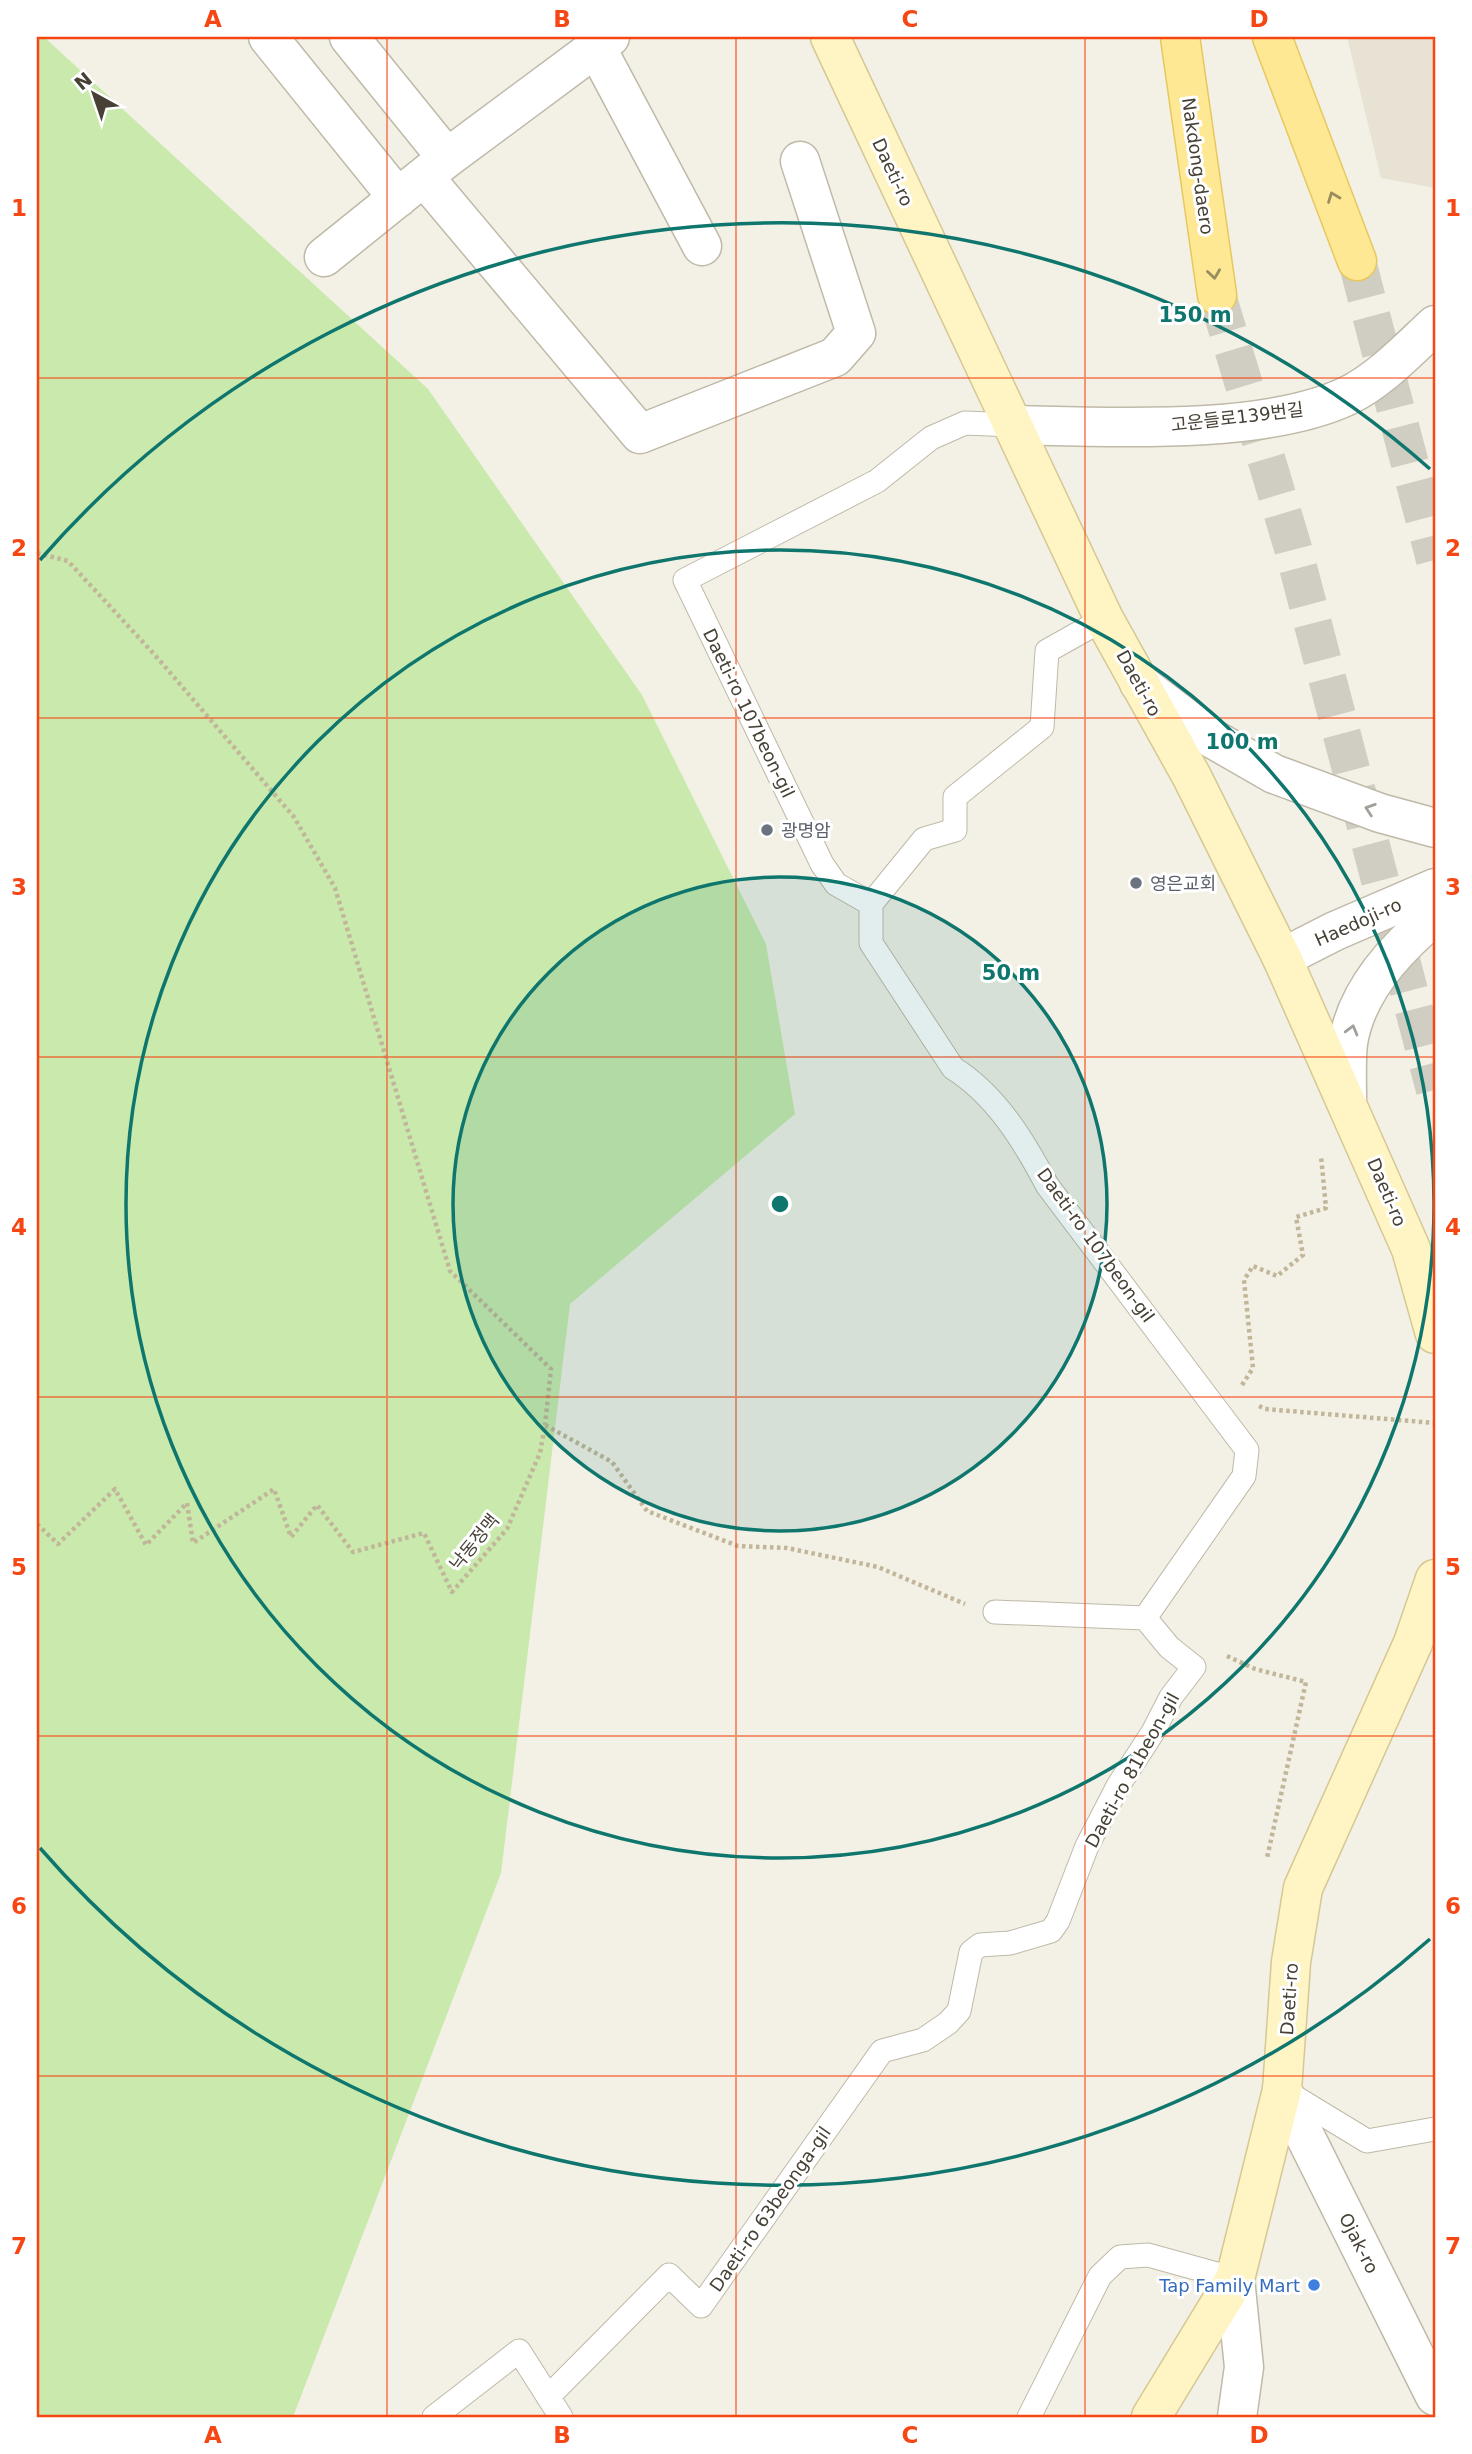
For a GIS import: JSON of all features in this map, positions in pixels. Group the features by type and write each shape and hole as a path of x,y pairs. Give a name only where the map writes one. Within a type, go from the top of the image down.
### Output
{"main road":[{"name":"Daeti-ro","path":"830,37 1104,619 1192,777 1282,958 1411,1248 1435,1334"},
{"name":"Nakdong-daero","path":"1180,37 1216,295"},
{"path":"1272,37 1357,261"},
{"name":"Daeti-ro","path":"1150,2417 1235,2279 1282,2090 1291,1962 1303,1888 1413,1643 1435,1579"}],"street":[{"path":"268,37 423,178 640,434 835,356 856,333 800,161"},
{"path":"349,37 423,178"},
{"path":"324,257 423,178 603,42 702,246"},
{"name":"고운들로139번길","path":"1012,425 1133,428 1291,413 1349,395 1435,326"},
{"path":"1139,682 1213,739 1274,774 1369,809 1435,828"},
{"name":"Haedoji-ro","path":"1282,958 1335,931 1435,888"},
{"path":"1352,1111 1348,1044 1356,1014 1373,982 1407,939 1435,916"},
{"name":"Ojak-ro","path":"1282,2090 1430,2372"},
{"path":"1235,2279 1244,2367 1237,2417"}],"lane":[{"name":"Daeti-ro 107beon-gil","path":"1012,425 965,423 931,438 877,481 685,580 822,864 836,884 871,904 871,943 953,1068 967,1077 1021,1136 1047,1185 1247,1450 1244,1476 1145,1618"},
{"path":"871,904 923,839 955,830 955,797 1042,727 1047,651 1104,619"},
{"path":"995,1612 1145,1618 1169,1647 1194,1667"},
{"name":"Daeti-ro 81beon-gil","path":"882,2051 923,2040 948,2023 959,2011 971,1952 979,1945 1010,1943 1051,1931 1087,1846 1118,1786 1153,1732 1171,1697 1194,1667"},
{"name":"Daeti-ro 63beonga-gil","path":"548,2397 669,2275 701,2306 882,2051"},
{"path":"1282,2090 1367,2141 1435,2129"},
{"path":"1029,2417 1100,2276 1120,2257 1148,2255 1235,2279"},
{"path":"434,2417 519,2351 561,2417"}],"path":[{"path":"37,553 68,561 154,654 294,817 335,888 450,1271 551,1368 545,1425 612,1462 648,1511 738,1546 787,1548 877,1567 953,1601"},
{"path":"1253,1368 1244,1280 1253,1266 1277,1276 1303,1255 1296,1217 1326,1208 1321,1153 1352,1111"},
{"path":"1265,1409 1435,1423"},
{"name":"낙동정맥","path":"37,1524 58,1544 115,1489 146,1545 187,1503 194,1543 274,1489 291,1537 317,1505 353,1552 424,1533 452,1592 507,1529 540,1453 545,1425"},
{"path":"1194,1667 1206,1647 1255,1669 1306,1682 1265,1871 1303,1888"}],"shaded area":[{"path":"1347,37 1435,37 1435,188 1381,178"}],"green space":[{"path":"37,37 44,37 428,389 642,695 766,944 795,1114 570,1304 501,1873 293,2417 37,2417"}],"tunnel":[{"path":"1357,261 1435,560"},
{"path":"1217,295 1293,548 1435,1090"}],"place":[{"name":"광명암","path":"767,830"},
{"name":"영은교회","path":"1136,883"},
{"name":"Tap Family Mart","path":"1314,2285"}]}
